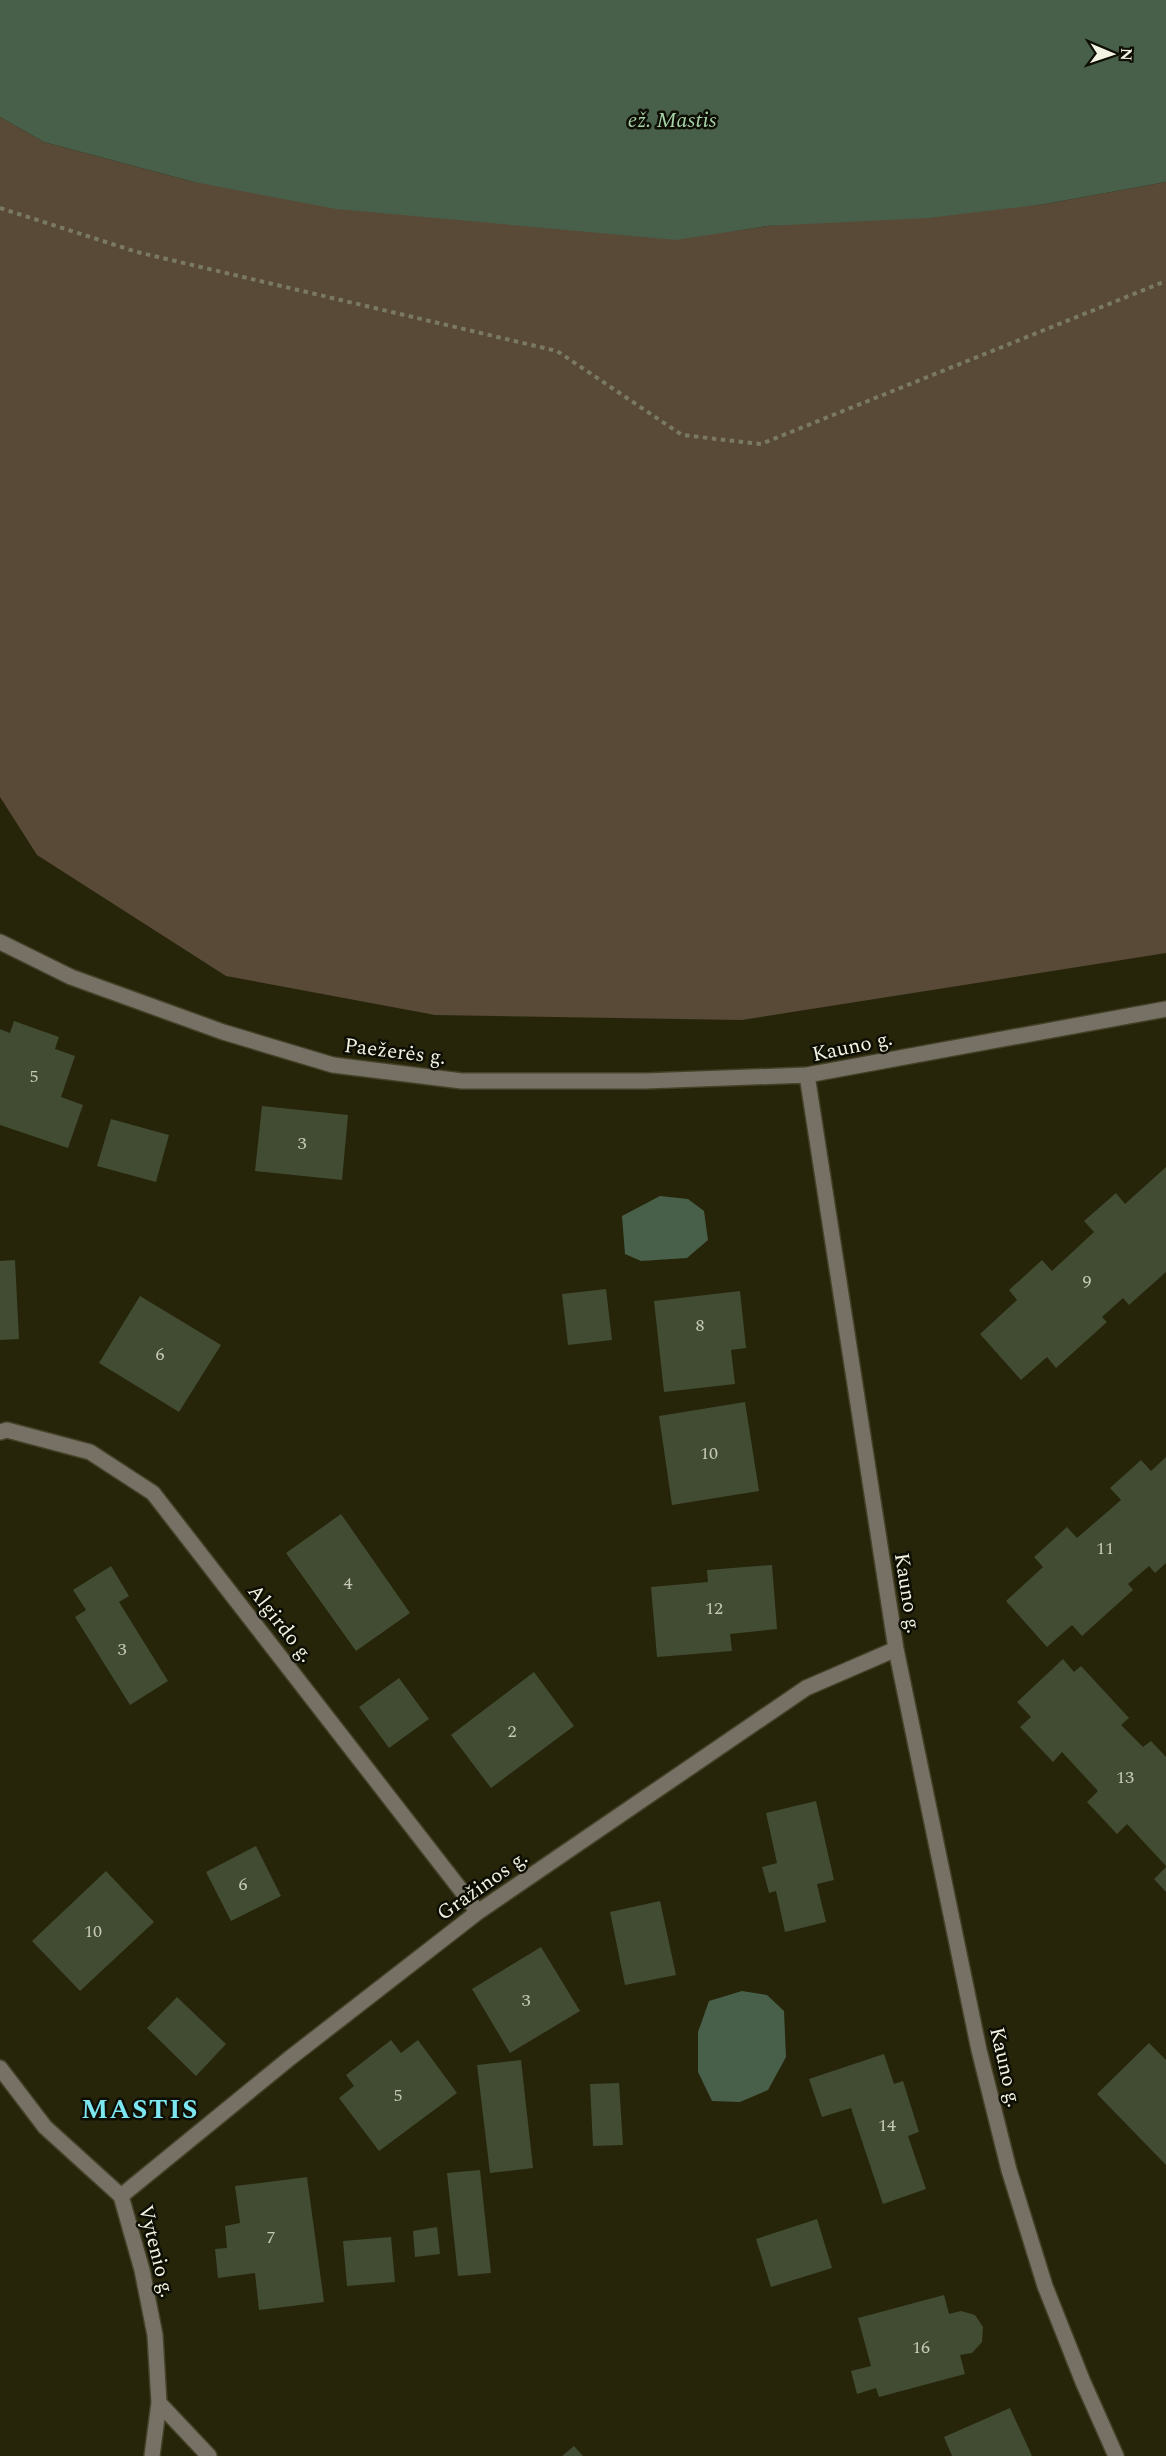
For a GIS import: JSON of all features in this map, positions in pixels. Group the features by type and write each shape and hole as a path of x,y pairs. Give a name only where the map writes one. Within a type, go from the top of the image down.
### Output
{"street":[{"name":"Paežerės g.","path":"0,942 71,977 223,1032 333,1065 462,1081 645,1081 807,1074"},
{"name":"Kauno g.","path":"1116,2456 1083,2382 1045,2286 1009,2170 979,2050 896,1649 807,1074 1166,1009"},
{"name":"Algirdo g.","path":"0,1432 7,1430 90,1452 153,1493 478,1912"},
{"name":"Gražinos g.","path":"121,2196 290,2058 478,1912 806,1688 896,1649"},
{"name":"Vytenio g.","path":"0,2068 45,2127 121,2196 142,2270 155,2335 159,2403 152,2456"},
{"path":"159,2403 209,2456"}],"path":[{"path":"0,208 136,252 557,351 682,435 761,444 1166,280"}],"shaded area":[{"path":"0,117 44,142 194,182 733,231 767,226 1045,204 1166,182 1166,953 742,1020 435,1015 226,976 37,855 0,797"}],"water":[{"name":"ež. Mastis","path":"0,0 1166,0 1166,182 1045,204 928,218 767,226 676,240 336,209 194,182 44,142 0,117"},
{"path":"660,1196 688,1199 704,1211 708,1240 687,1258 641,1261 625,1254 622,1216"},
{"path":"742,1991 767,1995 784,2011 786,2057 768,2090 740,2102 712,2101 698,2072 698,2032 709,2001"}],"building":[{"path":"14,1021 59,1037 55,1049 75,1056 61,1097 83,1105 68,1148 0,1125 0,1029 10,1033"},
{"path":"262,1106 348,1115 342,1180 255,1171"},
{"path":"111,1119 169,1135 156,1182 97,1166"},
{"path":"1166,1167 1166,1272 1129,1305 1123,1298 1102,1317 1107,1322 1056,1368 1047,1357 1021,1380 980,1334 1017,1300 1009,1290 1042,1260 1052,1271 1094,1232 1084,1221 1116,1193 1125,1204"},
{"path":"15,1260 19,1339 0,1340 0,1261"},
{"path":"606,1289 612,1340 568,1345 562,1294"},
{"path":"740,1291 746,1348 731,1350 735,1384 664,1392 654,1301"},
{"path":"140,1296 221,1345 179,1412 99,1363"},
{"path":"745,1402 759,1491 672,1505 659,1416"},
{"path":"1166,1457 1166,1563 1155,1573 1149,1566 1128,1584 1133,1590 1082,1636 1072,1625 1047,1647 1006,1601 1043,1567 1034,1557 1067,1527 1077,1538 1121,1500 1110,1488 1141,1460 1151,1471"},
{"path":"341,1514 410,1613 356,1651 286,1553"},
{"path":"772,1565 777,1629 730,1634 732,1651 657,1657 651,1587 708,1582 707,1570"},
{"path":"111,1566 129,1596 119,1602 168,1681 130,1705 75,1617 86,1610 73,1590"},
{"path":"1063,1659 1074,1672 1081,1666 1129,1718 1121,1725 1143,1747 1151,1741 1166,1757 1166,1866 1127,1824 1117,1834 1087,1802 1098,1791 1062,1752 1053,1762 1020,1727 1031,1717 1017,1702"},
{"path":"534,1672 574,1726 491,1788 451,1735"},
{"path":"399,1678 429,1719 389,1748 359,1707"},
{"path":"816,1801 834,1880 817,1884 826,1922 785,1932 776,1891 769,1893 762,1867 777,1863 766,1813"},
{"path":"256,1846 281,1896 231,1921 206,1872"},
{"path":"1166,1867 1166,1892 1154,1879"},
{"path":"106,1871 154,1922 80,1991 32,1941"},
{"path":"660,1901 676,1975 625,1985 610,1912"},
{"path":"541,1947 580,2011 510,2053 472,1989"},
{"path":"177,1997 226,2044 196,2076 147,2028"},
{"path":"391,2040 401,2053 418,2040 457,2093 379,2151 339,2098 354,2086 346,2075"},
{"path":"1149,2043 1166,2060 1166,2165 1097,2094"},
{"path":"884,2054 894,2084 903,2081 919,2132 908,2136 926,2189 883,2204 851,2108 822,2117 809,2079"},
{"path":"521,2060 533,2168 490,2173 477,2065"},
{"path":"619,2083 623,2145 593,2146 590,2084"},
{"path":"480,2170 491,2273 458,2276 447,2173"},
{"path":"307,2177 324,2302 259,2310 255,2273 218,2278 215,2249 227,2248 225,2226 240,2223 235,2186"},
{"path":"817,2219 832,2268 771,2287 756,2239"},
{"path":"437,2227 440,2254 415,2257 413,2231"},
{"path":"391,2237 395,2282 347,2286 343,2241"},
{"path":"944,2295 949,2314 961,2311 975,2315 983,2327 982,2342 972,2353 960,2355 965,2374 879,2397 876,2388 857,2394 851,2371 871,2366 858,2318"},
{"path":"1010,2408 1032,2456 952,2456 944,2437"},
{"path":"574,2446 583,2456 562,2456"}],"district":[{"name":"MASTIS","path":"140,2109"}]}
